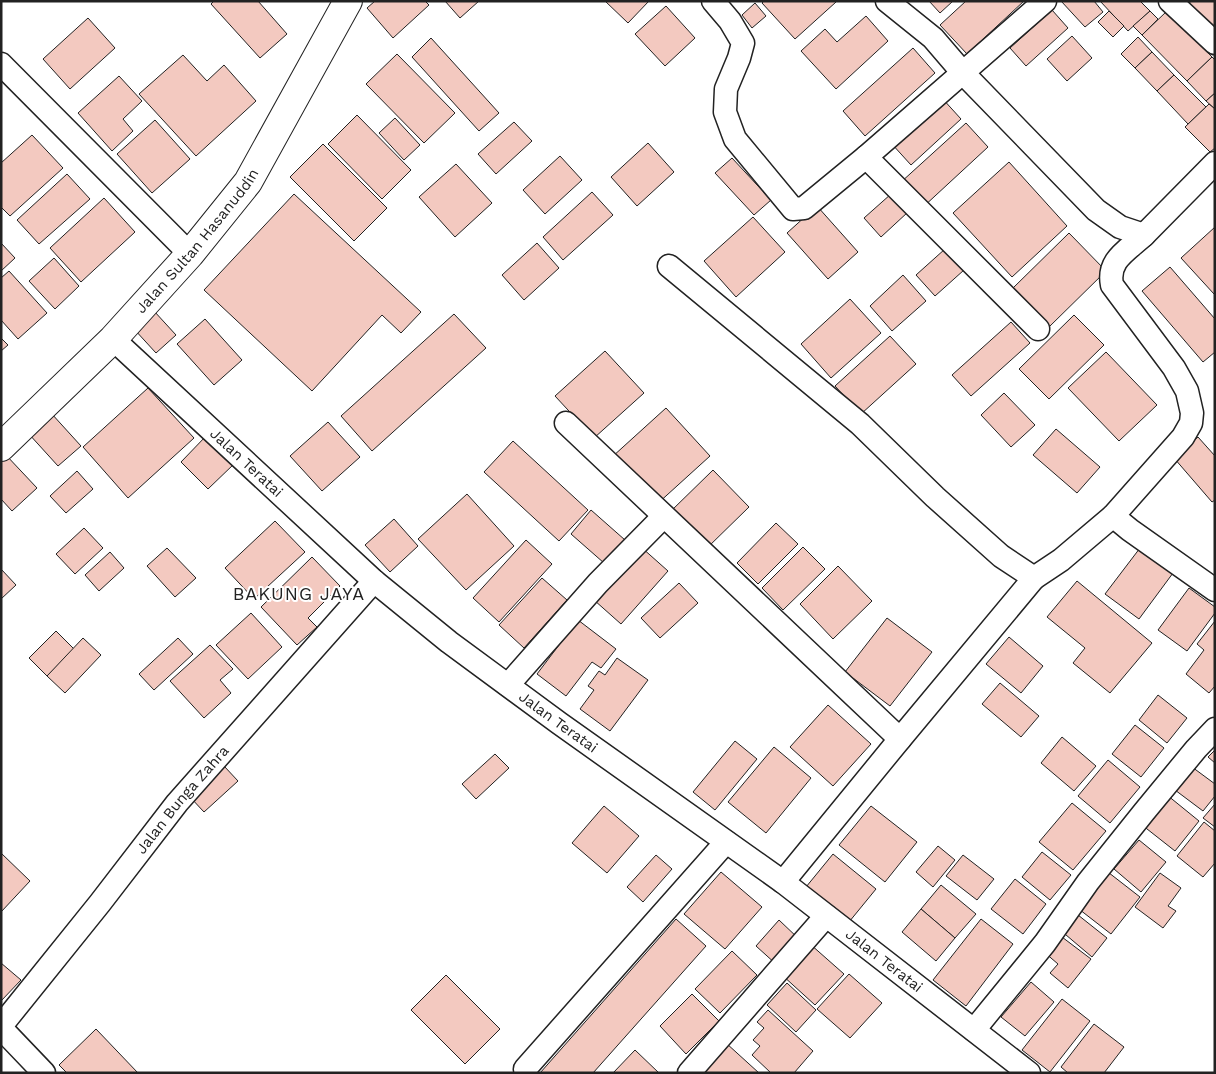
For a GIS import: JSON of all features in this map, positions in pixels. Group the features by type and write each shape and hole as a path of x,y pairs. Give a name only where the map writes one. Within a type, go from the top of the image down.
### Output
{"street":[{"name":"Jalan Sultan Hasanuddin","path":"1,447 112,339 190,254 248,182 348,1"},
{"path":"713,1 730,21 743,43 726,89 725,112 735,140 793,209 804,208 866,157 1045,1"},
{"path":"887,1 933,38 963,73 1096,210 1120,227 1144,236"},
{"path":"1174,3 1215,43"},
{"path":"1,64 190,254"},
{"path":"866,157 1038,329"},
{"path":"783,882 1034,578 1061,560 1113,516 1183,437 1191,423 1192,413 1187,391 1174,368 1112,285 1110,275 1111,268 1117,259 1144,236 1215,163"},
{"path":"669,266 860,424 935,497 1002,556 1034,578"},
{"name":"Jalan Teratai","path":"112,339 374,581 449,642 783,882 1028,1073"},
{"path":"566,423 900,739"},
{"path":"508,685 598,583 664,516"},
{"path":"1113,516 1215,590"},
{"name":"Jalan Bunga Zahra","path":"1,1027 177,803 374,581"},
{"path":"974,1030 1045,943 1088,882 1144,812 1215,729"},
{"path":"525,1069 726,842"},
{"path":"689,1073 826,916"},
{"path":"1,1027 44,1073"}],"building":[{"path":"214,1 258,1 287,34 260,58 211,4"},
{"path":"375,1 425,1 429,5 393,38 367,8"},
{"path":"445,1 479,1 460,18"},
{"path":"605,1 649,1 628,23"},
{"path":"764,1 836,2 795,39 762,3"},
{"path":"929,1 953,1 940,13"},
{"path":"966,1 1024,1 967,54 940,25"},
{"path":"1061,1 1094,1 1103,12 1085,27"},
{"path":"1100,1 1140,1 1150,11 1128,31"},
{"path":"1191,1 1215,1 1215,34 1187,6"},
{"path":"755,3 766,16 752,28 742,15"},
{"path":"666,6 695,38 665,66 635,34"},
{"path":"1052,10 1068,28 1026,66 1010,48"},
{"path":"1109,11 1124,26 1113,37 1098,22"},
{"path":"1150,11 1158,19 1142,35 1133,26"},
{"path":"1167,11 1212,57 1187,81 1142,35"},
{"path":"866,16 888,41 836,89 801,51 825,29 837,42"},
{"path":"88,18 115,48 70,89 43,59"},
{"path":"1072,36 1092,58 1067,81 1047,59"},
{"path":"1138,37 1152,52 1135,68 1121,54"},
{"path":"431,38 499,113 479,131 412,57"},
{"path":"913,48 935,73 865,136 843,111"},
{"path":"1152,52 1174,75 1157,91 1135,68"},
{"path":"397,54 455,113 424,143 366,84"},
{"path":"183,55 207,81 224,65 256,101 196,156 139,94"},
{"path":"1212,57 1215,60 1215,93 1206,101 1187,81"},
{"path":"1174,75 1206,107 1188,124 1157,91"},
{"path":"119,76 142,101 123,119 133,131 112,151 78,113"},
{"path":"1215,93 1215,109 1206,101"},
{"path":"941,97 961,119 911,165 891,143"},
{"path":"1209,104 1215,109 1215,148 1210,152 1185,127"},
{"path":"357,115 411,170 382,199 328,144"},
{"path":"395,118 420,145 404,160 379,133"},
{"path":"155,120 190,159 152,193 117,154"},
{"path":"514,122 532,141 496,174 478,154"},
{"path":"966,123 988,147 922,208 900,183"},
{"path":"32,135 63,168 10,216 1,207 1,163"},
{"path":"648,143 674,172 637,206 611,177"},
{"path":"323,144 387,208 354,241 290,177"},
{"path":"560,156 582,180 545,214 523,190"},
{"path":"732,158 771,200 754,215 715,173"},
{"path":"1009,162 1067,226 1012,277 953,213"},
{"path":"456,164 492,203 455,237 419,197"},
{"path":"67,174 90,199 39,244 17,220"},
{"path":"592,192 613,215 563,260 543,237"},
{"path":"294,194 421,312 401,333 382,315 312,391 204,290"},
{"path":"891,194 908,212 881,237 864,218"},
{"path":"104,198 135,232 81,282 50,248"},
{"path":"817,206 858,252 828,279 787,233"},
{"path":"753,217 785,252 736,297 704,261"},
{"path":"1215,227 1215,293 1214,294 1181,258"},
{"path":"1069,233 1106,271 1049,327 1012,289"},
{"path":"1,243 15,258 1,271"},
{"path":"537,243 559,268 524,300 502,275"},
{"path":"945,249 964,270 935,296 916,275"},
{"path":"54,258 79,286 55,309 29,281"},
{"path":"1170,267 1215,319 1215,352 1203,362 1142,291"},
{"path":"9,271 47,313 18,339 1,320 1,278"},
{"path":"903,275 926,301 892,331 870,306"},
{"path":"850,299 881,333 831,378 801,344"},
{"path":"154,311 176,335 156,353 134,329"},
{"path":"454,314 486,348 372,451 341,416"},
{"path":"1074,315 1104,345 1049,399 1019,369"},
{"path":"205,319 242,360 214,385 177,344"},
{"path":"1011,322 1030,343 971,396 952,375"},
{"path":"890,336 916,364 861,414 835,386"},
{"path":"1,338 8,345 1,351"},
{"path":"605,351 644,393 594,438 555,396"},
{"path":"1106,352 1157,405 1119,441 1068,388"},
{"path":"148,388 194,438 128,498 83,447"},
{"path":"1004,393 1035,425 1011,447 981,415"},
{"path":"666,408 710,456 656,505 612,457"},
{"path":"51,413 81,446 58,466 28,433"},
{"path":"328,422 360,457 322,491 290,456"},
{"path":"1056,429 1100,467 1077,493 1033,455"},
{"path":"207,435 235,463 208,489 181,462"},
{"path":"1198,437 1215,456 1215,500 1212,502 1174,458"},
{"path":"513,441 588,510 559,541 484,472"},
{"path":"5,454 37,488 12,511 1,499 1,457"},
{"path":"713,470 749,507 706,549 670,512"},
{"path":"77,471 93,489 66,513 50,496"},
{"path":"467,494 514,546 466,590 418,539"},
{"path":"591,510 625,540 604,563 571,534"},
{"path":"394,519 418,546 390,572 365,545"},
{"path":"275,521 305,552 254,599 225,568"},
{"path":"776,523 798,544 758,584 737,563"},
{"path":"84,528 103,548 75,574 56,554"},
{"path":"526,540 552,564 499,622 473,598"},
{"path":"641,547 668,571 621,624 594,600"},
{"path":"803,547 825,569 783,610 762,588"},
{"path":"167,548 196,578 175,597 147,566"},
{"path":"1140,548 1173,573 1139,619 1105,594"},
{"path":"110,552 124,568 99,591 85,575"},
{"path":"312,557 340,586 308,618 317,627 297,645 261,607"},
{"path":"838,566 872,601 833,639 800,604"},
{"path":"1,569 16,585 1,599"},
{"path":"542,578 567,600 524,648 499,625"},
{"path":"1077,581 1152,643 1110,693 1073,663 1085,648 1047,617"},
{"path":"679,583 698,603 660,638 641,618"},
{"path":"1189,588 1215,607 1215,613 1187,651 1158,630"},
{"path":"251,613 282,647 248,679 216,645"},
{"path":"887,618 932,652 890,706 845,672"},
{"path":"578,620 616,649 601,668 592,662 566,696 537,674"},
{"path":"1215,621 1215,686 1209,693 1186,674 1204,650 1197,644"},
{"path":"56,631 74,649 47,676 29,658"},
{"path":"1009,637 1043,666 1021,693 986,664"},
{"path":"83,638 101,655 65,693 47,676"},
{"path":"178,638 193,654 154,690 139,674"},
{"path":"210,645 233,669 220,680 231,693 204,718 170,681"},
{"path":"617,658 648,680 610,731 580,709 594,690 588,686 599,671 605,675"},
{"path":"1000,683 1039,716 1021,737 982,704"},
{"path":"1158,695 1187,718 1167,743 1139,720"},
{"path":"828,705 871,744 833,786 790,747"},
{"path":"1135,725 1164,748 1141,777 1112,754"},
{"path":"1062,737 1096,766 1074,791 1041,763"},
{"path":"735,741 757,759 715,810 693,792"},
{"path":"774,747 811,778 766,833 728,802"},
{"path":"1215,750 1215,763 1208,757"},
{"path":"495,754 509,768 476,799 462,784"},
{"path":"1108,760 1140,787 1110,823 1078,796"},
{"path":"224,766 238,781 204,812 190,797"},
{"path":"1192,767 1215,784 1215,796 1203,811 1175,790"},
{"path":"1167,795 1199,821 1175,851 1142,825"},
{"path":"1072,803 1106,831 1073,870 1039,842"},
{"path":"1215,804 1215,827 1203,818"},
{"path":"604,806 639,836 607,873 572,843"},
{"path":"871,806 917,842 885,882 839,845"},
{"path":"1204,822 1215,831 1215,863 1203,877 1177,856"},
{"path":"1139,840 1166,862 1141,892 1114,869"},
{"path":"938,846 955,860 933,887 916,872"},
{"path":"1042,852 1071,875 1050,900 1022,877"},
{"path":"1,853 30,881 1,912"},
{"path":"833,854 876,889 849,922 806,887"},
{"path":"656,855 672,869 643,902 627,887"},
{"path":"963,855 994,879 977,900 946,876"},
{"path":"1104,869 1140,897 1111,934 1075,906"},
{"path":"721,872 762,907 725,949 684,914"},
{"path":"1160,873 1181,888 1168,906 1176,911 1163,928 1135,907"},
{"path":"1015,879 1046,904 1023,934 991,909"},
{"path":"941,885 976,914 955,938 921,909"},
{"path":"921,909 955,938 936,961 902,932"},
{"path":"1073,911 1107,938 1092,957 1059,929"},
{"path":"676,919 706,946 593,1073 540,1073"},
{"path":"981,919 1013,944 966,1006 933,980"},
{"path":"779,920 800,940 777,965 756,946"},
{"path":"1058,934 1091,959 1068,988 1050,973 1058,964 1044,952"},
{"path":"810,944 844,974 815,1005 782,975"},
{"path":"732,951 757,975 720,1013 695,989"},
{"path":"1,963 21,980 1,1001"},
{"path":"849,974 882,1003 850,1038 817,1009"},
{"path":"446,975 500,1029 465,1064 411,1010"},
{"path":"1031,982 1054,1002 1025,1036 1001,1017"},
{"path":"787,983 816,1010 796,1032 767,1005"},
{"path":"692,994 719,1021 686,1054 660,1026"},
{"path":"1062,999 1090,1021 1050,1072 1022,1050"},
{"path":"768,1010 813,1051 794,1073 771,1073 752,1055 760,1046 753,1040 764,1028 757,1022"},
{"path":"1094,1024 1124,1047 1104,1073 1068,1073 1061,1067"},
{"path":"96,1029 138,1073 67,1073 59,1065"},
{"path":"726,1043 759,1073 699,1073"},
{"path":"635,1050 659,1073 613,1073"}],"district":[{"name":"BAKUNG JAYA","path":"299,594"}]}
